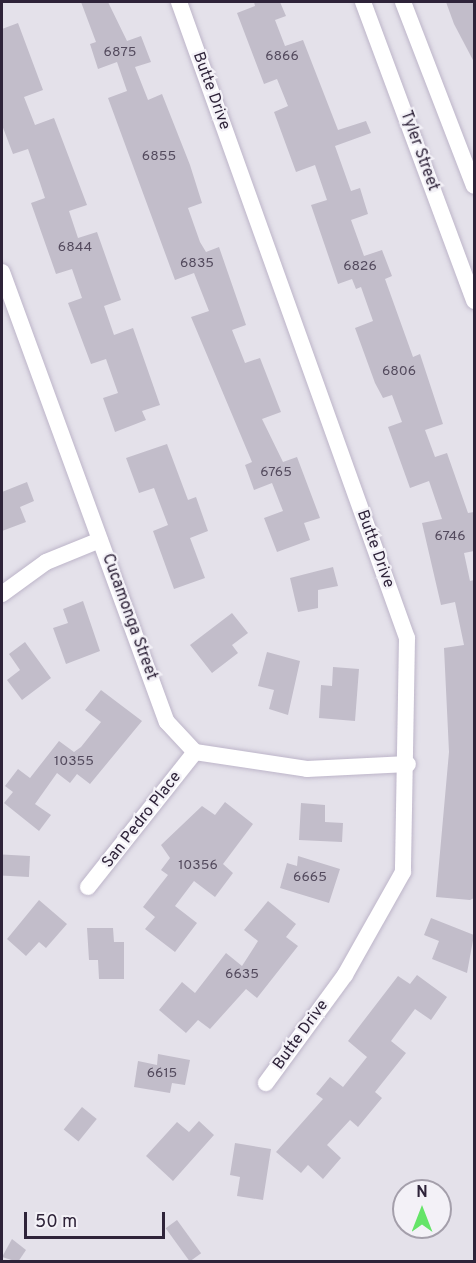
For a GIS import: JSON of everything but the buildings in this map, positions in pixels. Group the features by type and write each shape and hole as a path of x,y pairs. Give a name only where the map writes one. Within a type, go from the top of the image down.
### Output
{"street":[{"name":"Butte Drive","path":"179,2 407,638 408,764 403,872 345,975 266,1083"},
{"name":"Tyler Street","path":"363,2 474,301"},
{"path":"403,2 474,186"},
{"name":"Cucamonga Street","path":"2,272 167,723 195,752"},
{"path":"2,594 46,562 100,540"},
{"path":"195,752 307,769 408,764"},
{"name":"San Pedro Place","path":"88,887 195,752"}]}
